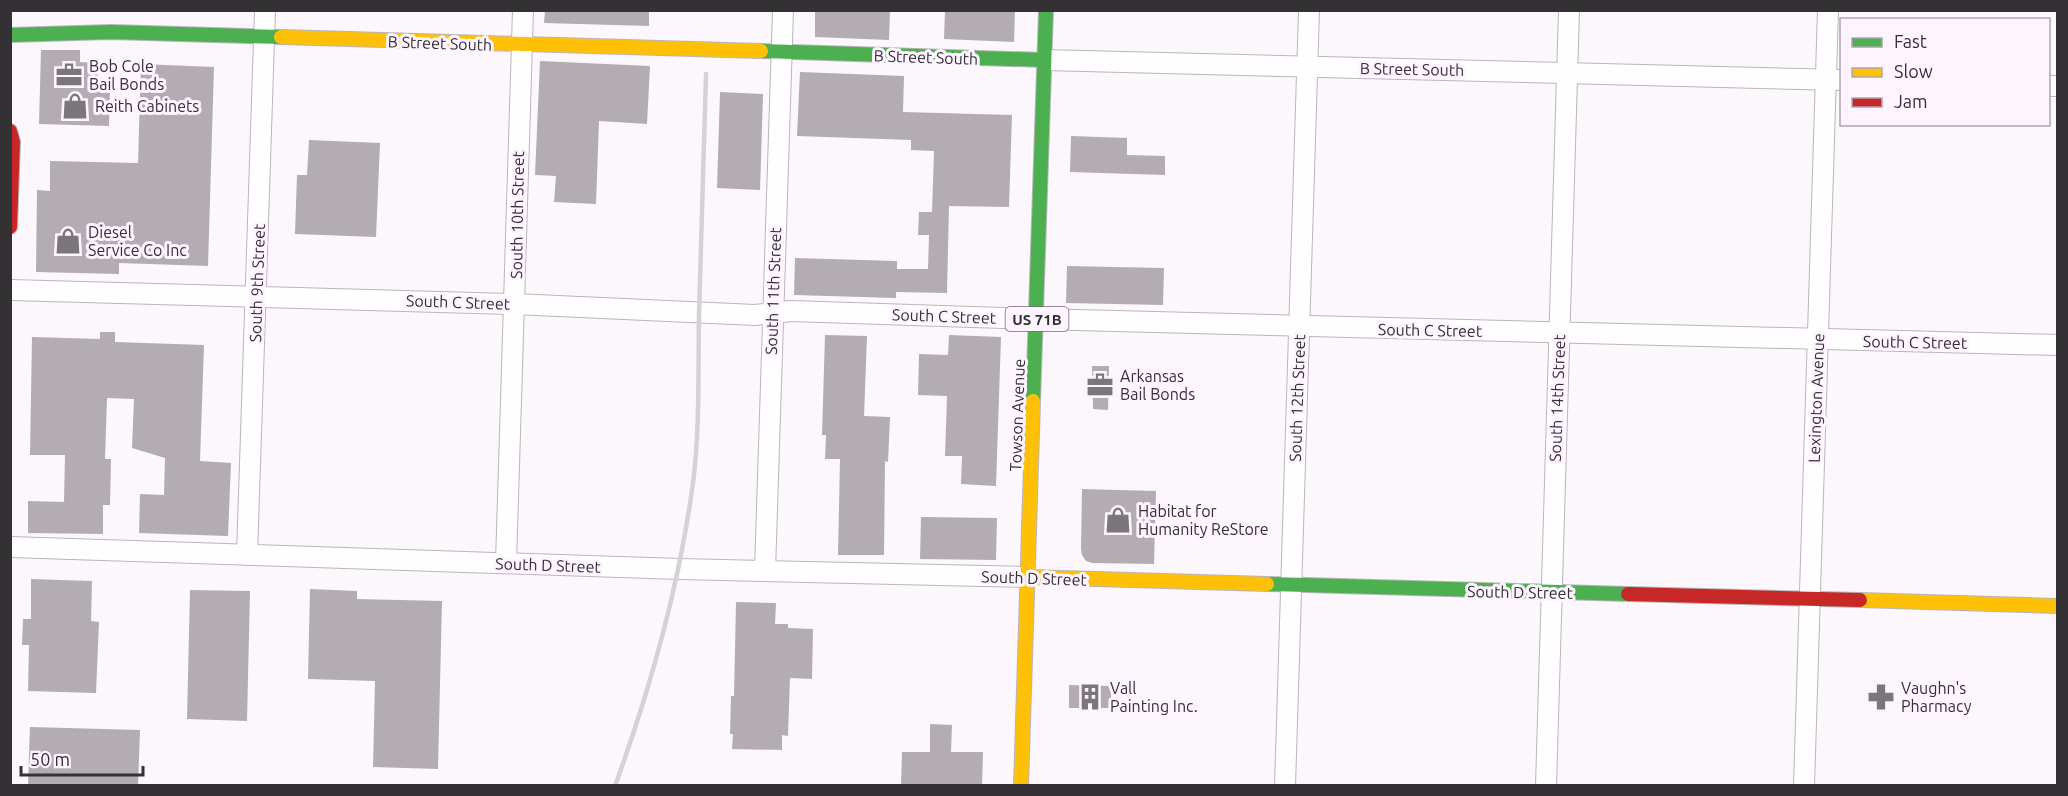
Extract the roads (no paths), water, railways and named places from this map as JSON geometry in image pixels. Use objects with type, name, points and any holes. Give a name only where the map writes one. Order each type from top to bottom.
[{"type":"street","name":"South 9th Street","points":[[247,555],[265,10]]},
{"type":"street","name":"South 10th Street","points":[[506,563],[523,10]]},
{"type":"street","name":"South 11th Street","points":[[765,571],[783,10]]},
{"type":"street","name":"Towson Avenue","points":[[1021,786],[1046,10]]},
{"type":"street","name":"South 12th Street","points":[[1285,786],[1309,10]]},
{"type":"street","name":"South 14th Street","points":[[1545,786],[1569,10]]},
{"type":"street","name":"Lexington Avenue","points":[[1804,786],[1818,340],[1834,80],[1828,10]]},
{"type":"street","name":"B Street South","points":[[10,35],[75,32],[1834,80]]},
{"type":"street","points":[[10,131],[13,142],[10,227]]},
{"type":"street","name":"South C Street","points":[[10,290],[514,303],[755,315],[791,311],[2058,345]]},
{"type":"street","name":"South D Street","points":[[10,547],[765,571],[2058,606]]},
{"type":"railway","points":[[615,786],[652,674],[672,598],[693,483],[698,420],[706,74]]},
{"type":"place","name":"Bob Cole Bail Bonds","points":[[69,75]]},
{"type":"place","name":"Reith Cabinets","points":[[75,106]]},
{"type":"place","name":"Diesel Service Co Inc","points":[[68,241]]},
{"type":"place","name":"Arkansas Bail Bonds","points":[[1100,385]]},
{"type":"place","name":"Habitat for Humanity ReStore","points":[[1118,520]]},
{"type":"place","name":"Vall Painting Inc.","points":[[1090,697]]},
{"type":"place","name":"Vaughn's Pharmacy","points":[[1881,697]]}]
